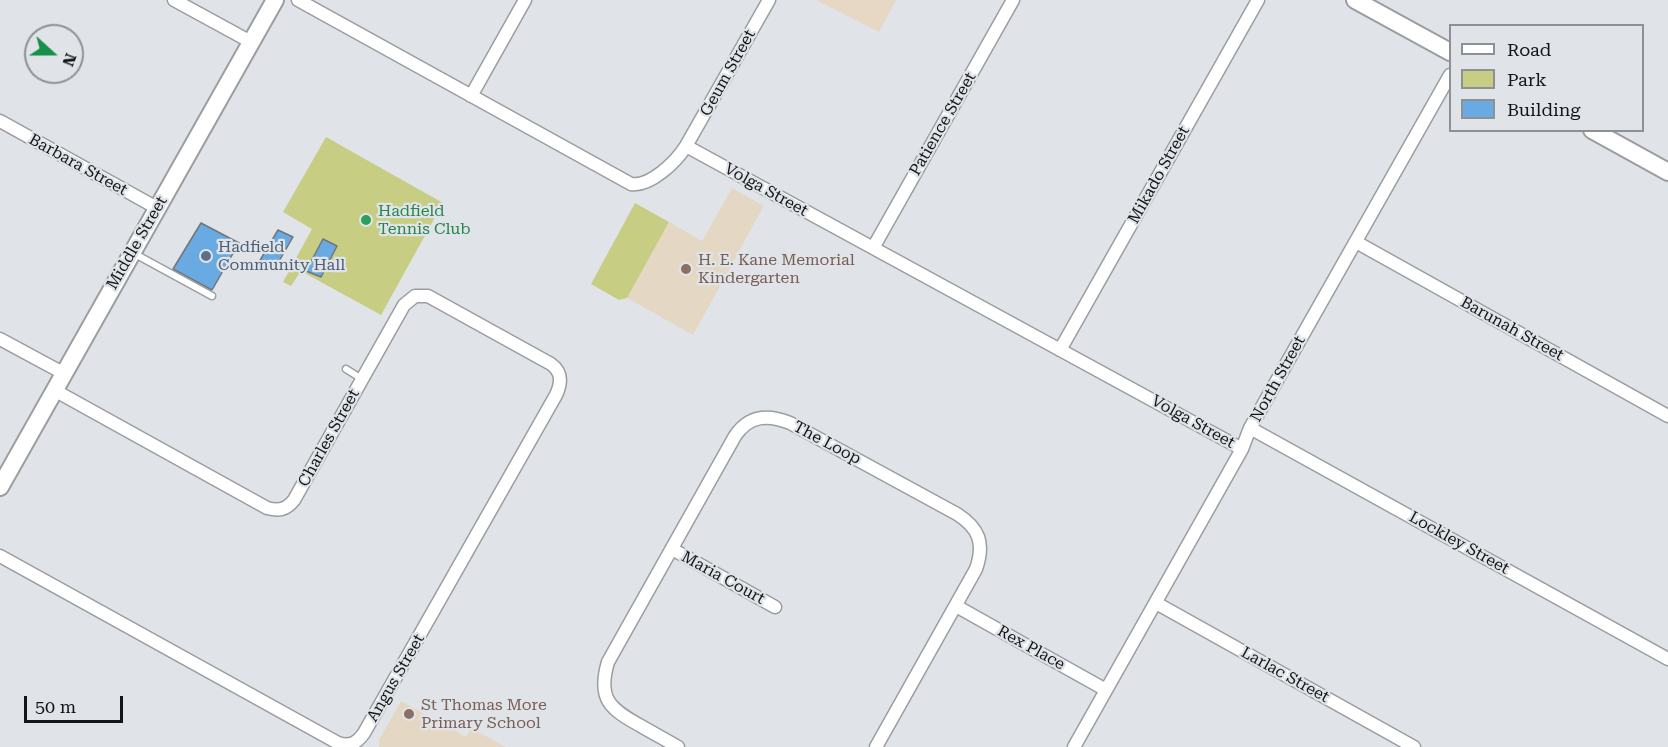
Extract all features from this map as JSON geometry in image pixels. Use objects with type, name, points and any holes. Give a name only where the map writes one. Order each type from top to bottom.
[{"type":"street","points":[[174,0],[251,42]]},
{"type":"street","name":"Middle Street","points":[[0,487],[275,0]]},
{"type":"street","points":[[298,0],[631,184],[636,185],[645,181],[673,165],[686,146]]},
{"type":"street","points":[[471,96],[525,0]]},
{"type":"street","name":"Geum Street","points":[[686,146],[769,0]]},
{"type":"street","name":"Patience Street","points":[[873,248],[1013,0]]},
{"type":"street","name":"Mikado Street","points":[[1060,350],[1258,0]]},
{"type":"street","points":[[1354,0],[1449,51]]},
{"type":"street","name":"North Street","points":[[1074,747],[1242,449],[1250,428],[1449,77]]},
{"type":"street","name":"Barbara Street","points":[[0,121],[157,208]]},
{"type":"street","points":[[1596,132],[1668,172]]},
{"type":"street","name":"Volga Street","points":[[686,146],[1242,449]]},
{"type":"street","name":"Barunah Street","points":[[1356,242],[1668,416]]},
{"type":"street","name":"Charles Street","points":[[54,390],[267,508],[281,510],[294,500],[408,300],[421,295],[437,301],[551,364],[559,373],[560,384]]},
{"type":"street","points":[[0,339],[63,374]]},
{"type":"street","name":"Angus Street","points":[[0,556],[338,743],[351,745],[356,743],[364,733],[560,384]]},
{"type":"street","name":"The Loop","points":[[678,747],[618,712],[604,690],[604,675],[608,662],[740,428],[752,419],[769,417],[779,418],[957,514],[975,529],[980,541],[981,556],[976,568],[876,747]]},
{"type":"street","name":"Lockley Street","points":[[1250,428],[1668,659]]},
{"type":"street","name":"Maria Court","points":[[672,549],[775,606]]},
{"type":"street","name":"Larlac Street","points":[[1156,603],[1414,747]]},
{"type":"street","name":"Rex Place","points":[[956,606],[1106,690]]},
{"type":"lane","points":[[132,252],[212,296]]},
{"type":"lane","points":[[346,369],[362,379]]},
{"type":"shaded area","points":[[816,0],[896,0],[879,32]]},
{"type":"shaded area","name":"H. E. Kane Memorial Kindergarten","points":[[732,188],[764,206],[693,335],[627,298],[669,222],[702,241]]},
{"type":"shaded area","name":"St Thomas More Primary School","points":[[401,701],[466,737],[471,728],[506,747],[379,747],[379,740]]},
{"type":"green space","name":"Hadfield Tennis Club","points":[[326,137],[443,203],[381,315],[301,271],[291,286],[283,282],[312,229],[283,212]]},
{"type":"green space","points":[[635,203],[669,222],[627,298],[619,300],[591,284]]},
{"type":"building","name":"Hadfield Community Hall","points":[[201,223],[239,243],[212,290],[173,269]]},
{"type":"building","points":[[278,230],[293,237],[274,270],[259,262]]},
{"type":"building","points":[[323,239],[337,246],[321,277],[306,271]]},
{"type":"place","name":"Hadfield Tennis Club","points":[[366,220]]},
{"type":"place","name":"Hadfield Community Hall","points":[[206,256]]},
{"type":"place","name":"H. E. Kane Memorial Kindergarten","points":[[686,269]]},
{"type":"place","name":"St Thomas More Primary School","points":[[409,714]]}]
